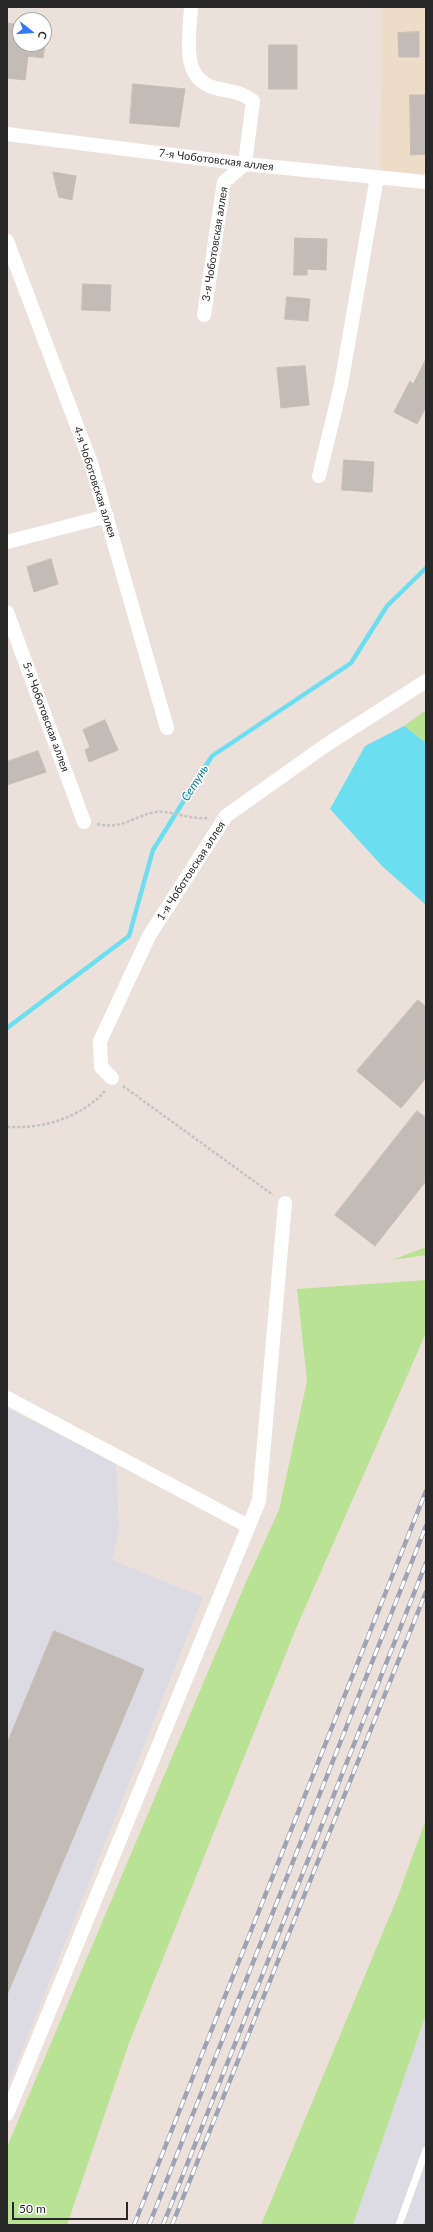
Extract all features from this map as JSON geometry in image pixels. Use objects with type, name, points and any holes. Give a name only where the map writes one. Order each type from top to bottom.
[{"type":"street","points":[[191,7],[189,62],[197,78],[212,86],[243,93],[253,101],[245,164]]},
{"type":"street","name":"7-я Чоботовская аллея","points":[[7,134],[245,164],[426,182]]},
{"type":"street","name":"3-я Чоботовская аллея","points":[[204,315],[224,182],[245,164]]},
{"type":"street","points":[[319,476],[341,385],[377,177]]},
{"type":"street","name":"4-я Чоботовская аллея","points":[[7,241],[91,463],[167,728]]},
{"type":"street","points":[[7,542],[107,516]]},
{"type":"street","name":"5-я Чоботовская аллея","points":[[7,612],[84,822]]},
{"type":"street","name":"1-я Чоботовская аллея","points":[[112,1078],[101,1067],[100,1041],[149,936],[226,816],[326,745],[426,681]]},
{"type":"street","points":[[7,2114],[259,1501],[285,1203]]},
{"type":"street","points":[[7,1398],[248,1526]]},
{"type":"lane","points":[[399,2225],[426,2150]]},
{"type":"path","points":[[84,822],[111,827],[157,812],[196,819]]},
{"type":"path","points":[[7,1127],[51,1124],[72,1117],[102,1097],[112,1078],[285,1203]]},
{"type":"shaded area","points":[[382,7],[426,7],[426,176],[380,171]]},
{"type":"shaded area","points":[[7,1408],[116,1463],[119,1531],[112,1560],[203,1597],[7,2088]]},
{"type":"shaded area","points":[[426,2010],[426,2225],[353,2225],[417,2034]]},
{"type":"green space","points":[[426,710],[426,743],[404,726]]},
{"type":"green space","points":[[426,1247],[426,1255],[392,1260]]},
{"type":"green space","points":[[426,1280],[426,1333],[297,1626],[129,2043],[67,2225],[7,2225],[7,2147],[246,1582],[279,1510],[307,1381],[297,1289]]},
{"type":"green space","points":[[426,1819],[426,2014],[353,2225],[261,2225],[398,1896]]},
{"type":"water","points":[[404,726],[426,743],[426,905],[382,866],[330,809],[365,746]]},
{"type":"building","points":[[7,23],[12,24],[12,52],[44,52],[43,58],[28,56],[25,80],[7,78]]},
{"type":"building","points":[[419,32],[419,57],[399,57],[398,33]]},
{"type":"building","points":[[269,45],[297,45],[297,89],[269,89]]},
{"type":"building","points":[[133,84],[185,89],[179,127],[130,123]]},
{"type":"building","points":[[410,95],[426,95],[426,154],[411,155]]},
{"type":"building","points":[[53,172],[76,176],[72,200],[59,197]]},
{"type":"building","points":[[295,238],[327,239],[326,270],[307,269],[307,275],[294,275]]},
{"type":"building","points":[[83,284],[111,285],[110,311],[82,310]]},
{"type":"building","points":[[287,297],[310,299],[308,321],[285,319]]},
{"type":"building","points":[[426,359],[426,407],[417,424],[394,412],[410,381],[413,384]]},
{"type":"building","points":[[305,366],[309,405],[281,408],[277,368]]},
{"type":"building","points":[[344,460],[374,462],[372,492],[342,490]]},
{"type":"building","points":[[51,559],[58,584],[34,592],[27,567]]},
{"type":"building","points":[[105,720],[118,750],[89,762],[85,750],[90,747],[83,730]]},
{"type":"building","points":[[38,751],[46,772],[7,785],[7,762]]},
{"type":"building","points":[[418,1000],[426,1007],[426,1078],[401,1108],[357,1071]]},
{"type":"building","points":[[417,1111],[426,1118],[426,1181],[375,1246],[335,1215]]},
{"type":"building","points":[[54,1631],[144,1669],[7,1995],[7,1744]]},
{"type":"waterway","name":"Сетунь","points":[[7,1028],[129,936],[153,850],[212,756],[351,663],[387,606],[426,568]]},
{"type":"railway","points":[[134,2225],[426,1491]]},
{"type":"railway","points":[[149,2225],[426,1526]]},
{"type":"railway","points":[[163,2225],[426,1563]]},
{"type":"railway","points":[[172,2225],[426,1592]]}]
